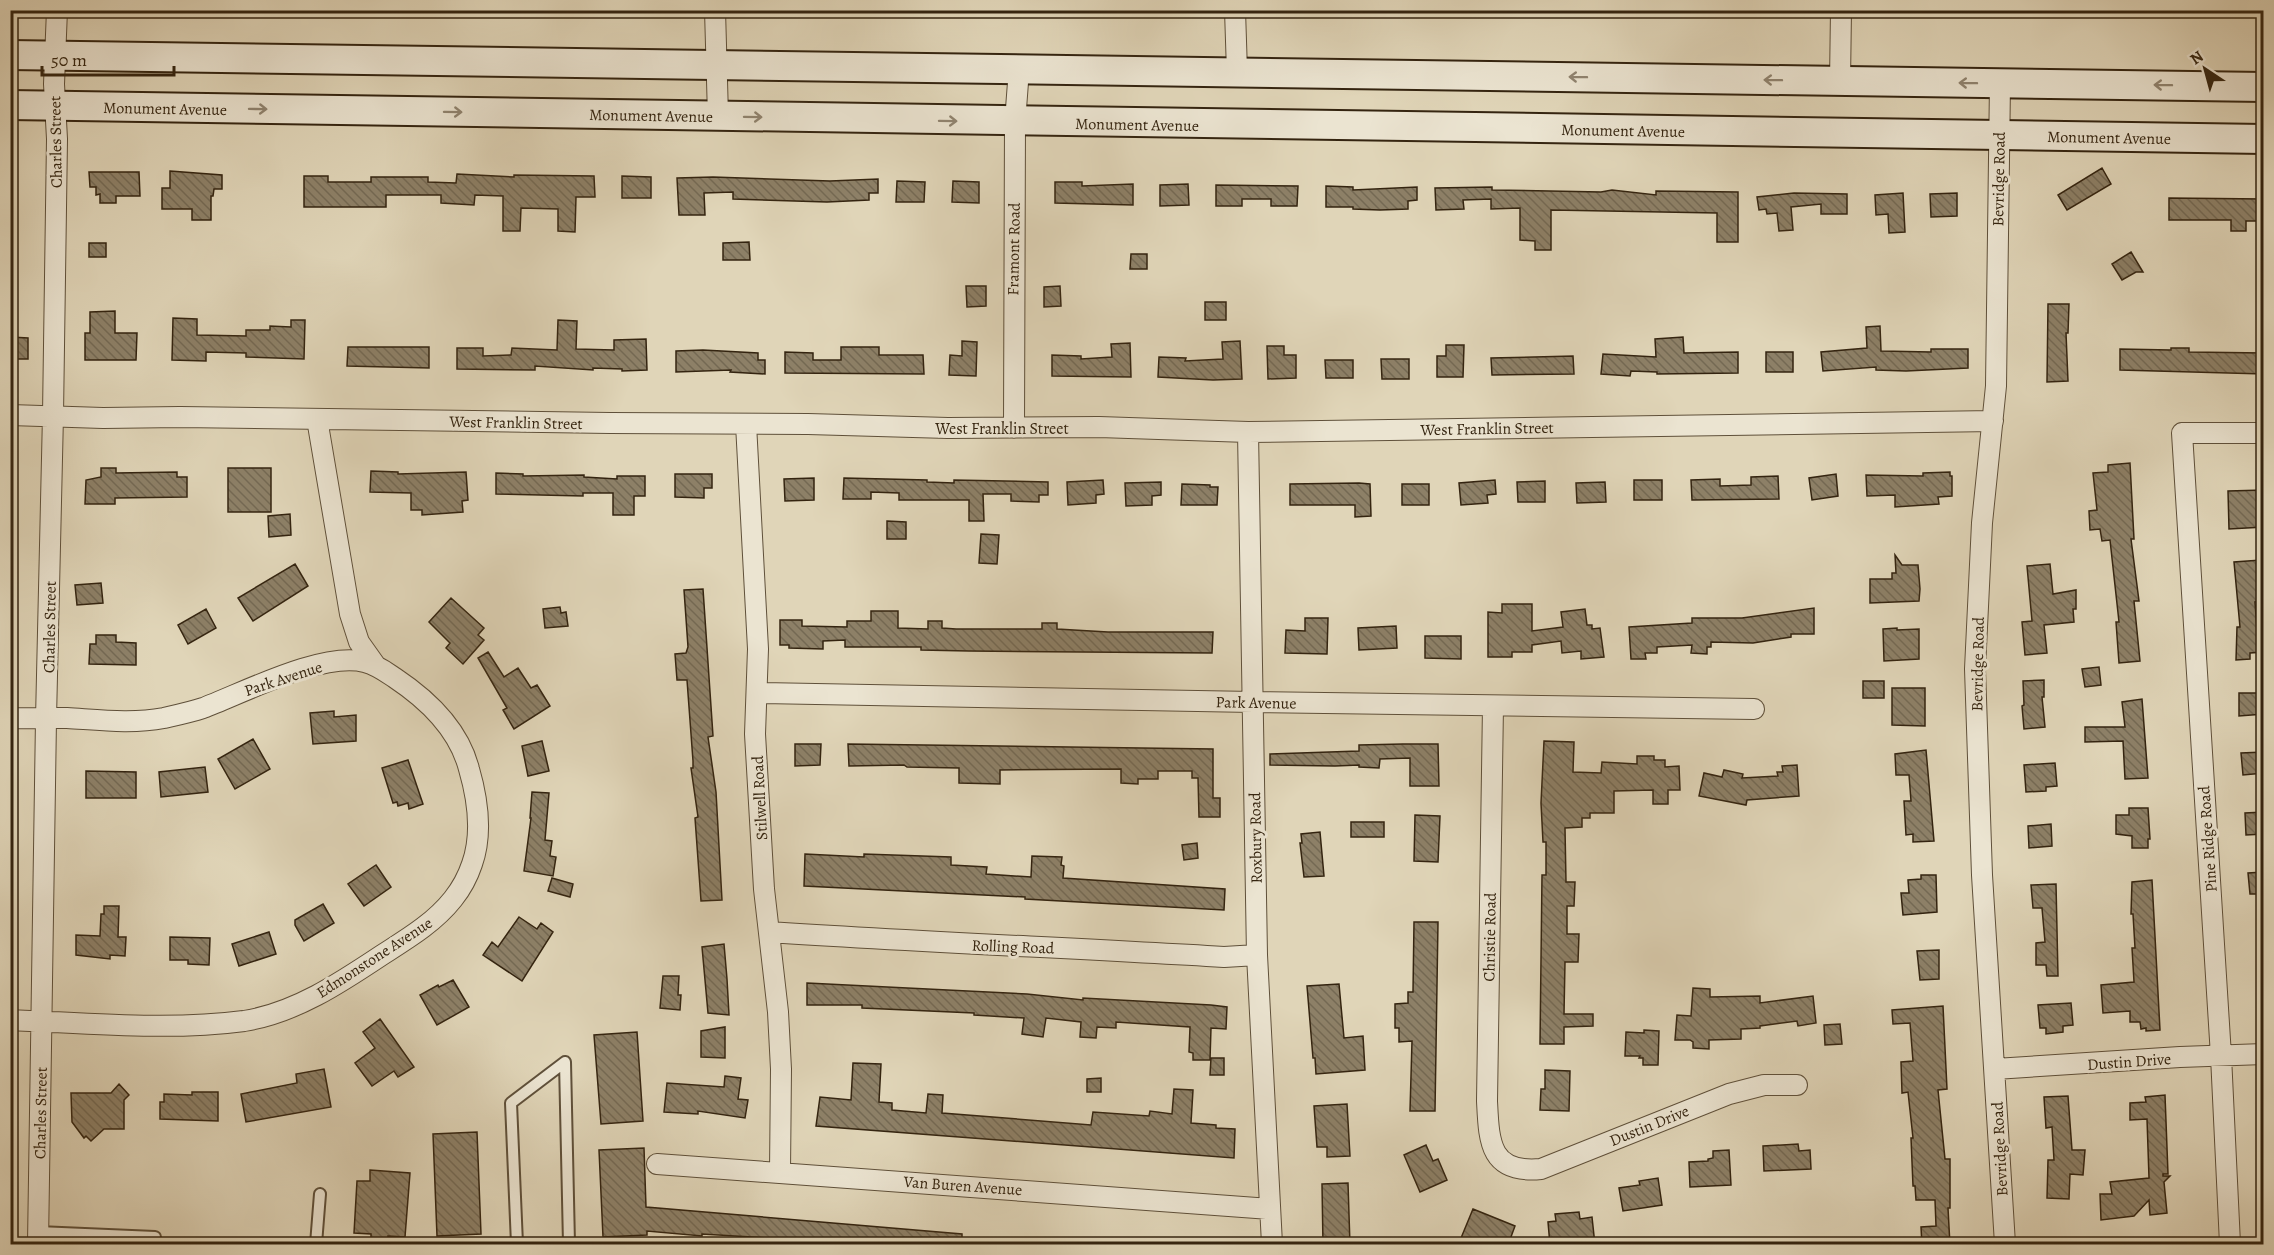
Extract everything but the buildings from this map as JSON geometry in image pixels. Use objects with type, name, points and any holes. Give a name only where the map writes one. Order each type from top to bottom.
[{"type":"street","name":"Charles Street","points":[[38,1238],[53,416],[57,139],[54,106],[57,10]]},
{"type":"street","points":[[715,10],[718,116]]},
{"type":"street","points":[[1235,10],[1237,72]]},
{"type":"street","points":[[1840,81],[1841,10]]},
{"type":"street","points":[[10,55],[2264,87]]},
{"type":"street","name":"Framont Road","points":[[1014,428],[1015,122],[1019,69]]},
{"type":"street","name":"Bevridge Road","points":[[2000,83],[1996,386],[1982,523],[1975,669],[1982,875],[2005,1245]]},
{"type":"street","name":"Monument Avenue","points":[[10,105],[1015,122],[2264,139]]},
{"type":"street","name":"West Franklin Street","points":[[10,415],[103,418],[1099,427],[1248,432],[1993,421]]},
{"type":"street","points":[[317,419],[350,614],[359,642],[375,666]]},
{"type":"street","name":"Stilwell Road","points":[[746,424],[758,650],[757,758],[764,889],[781,1069],[780,1172]]},
{"type":"street","name":"Roxbury Road","points":[[1248,432],[1257,955],[1272,1245]]},
{"type":"street","name":"Pine Ridge Road","points":[[2230,1245],[2221,1056],[2182,433],[2264,433]]},
{"type":"street","name":"Park Avenue","points":[[10,718],[65,718],[126,722],[162,718],[200,709],[320,664],[362,661],[375,666]]},
{"type":"street","name":"Edmonstone Avenue","points":[[10,1020],[213,1024],[247,1020],[281,1011],[317,995],[411,937],[436,917],[454,898],[472,864],[479,825],[475,788],[468,763],[455,736],[438,713],[414,691],[375,666]]},
{"type":"street","name":"Park Avenue","points":[[757,693],[1754,709]]},
{"type":"street","name":"Christie Road","points":[[1493,706],[1487,1101],[1490,1143],[1497,1155],[1505,1162]]},
{"type":"street","name":"Rolling Road","points":[[769,932],[928,943],[1000,944],[1224,957],[1257,955]]},
{"type":"street","name":"Dustin Drive","points":[[1995,1069],[2264,1054]]},
{"type":"street","name":"Dustin Drive","points":[[1505,1162],[1523,1170],[1541,1168],[1729,1094],[1764,1085],[1797,1085]]},
{"type":"street","name":"Van Buren Avenue","points":[[657,1164],[1270,1209]]},
{"type":"lane","points":[[517,1245],[511,1103],[566,1062],[569,1245]]},
{"type":"lane","points":[[316,1245],[320,1194]]},
{"type":"lane","points":[[38,1238],[155,1237]]}]
